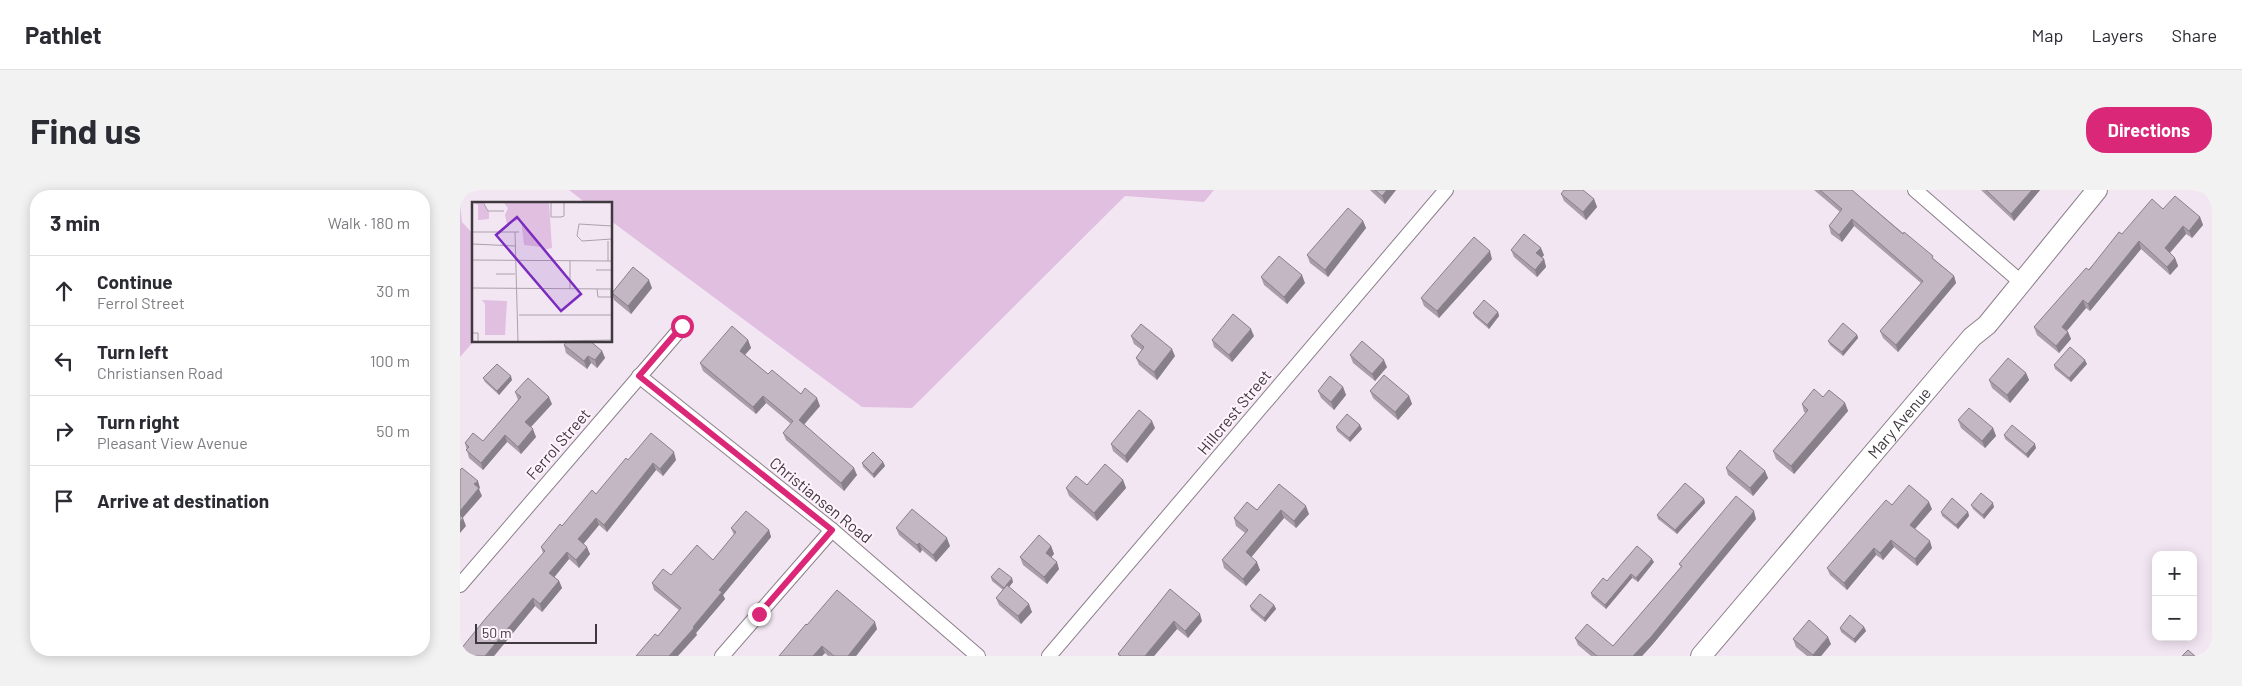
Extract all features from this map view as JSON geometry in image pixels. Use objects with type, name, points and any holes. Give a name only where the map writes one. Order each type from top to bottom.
[{"type":"street","name":"Hillcrest Street","points":[[1049,656],[1446,190]]},
{"type":"street","points":[[1915,190],[2022,283]]},
{"type":"street","name":"Mary Avenue","points":[[1701,656],[1972,337],[1987,325],[2097,190]]},
{"type":"street","name":"Ferrol Street","points":[[460,585],[682,326]]},
{"type":"street","name":"Christiansen Road","points":[[639,376],[832,530],[978,656]]},
{"type":"street","points":[[722,656],[832,530]]},
{"type":"shaded area","points":[[569,190],[1214,190],[1204,202],[1125,196],[912,408],[862,407],[612,222],[612,202],[584,202]]},
{"type":"shaded area","points":[[460,205],[462,222],[472,233],[473,342],[460,357]]},
{"type":"building","points":[[1375,190],[1387,190],[1382,196]]},
{"type":"building","points":[[1564,190],[1583,190],[1594,199],[1583,212],[1561,194]]},
{"type":"building","points":[[1820,190],[1852,190],[1903,234],[1904,232],[1933,256],[1932,258],[1954,276],[1896,345],[1880,331],[1923,281],[1852,219],[1839,235],[1829,226],[1842,209]]},
{"type":"building","points":[[1986,190],[2032,190],[2011,214]]},
{"type":"building","points":[[2175,196],[2200,217],[2189,231],[2183,226],[2165,248],[2175,258],[2167,267],[2139,241],[2088,304],[2083,300],[2062,327],[2068,332],[2056,346],[2034,327],[2086,268],[2089,270],[2119,232],[2122,234],[2152,199],[2163,209]]},
{"type":"building","points":[[1348,208],[1363,221],[1325,270],[1307,255]]},
{"type":"building","points":[[1524,234],[1541,248],[1536,253],[1544,259],[1535,270],[1511,250]]},
{"type":"building","points":[[1474,237],[1490,251],[1437,311],[1421,298]]},
{"type":"building","points":[[1279,256],[1302,275],[1284,297],[1261,277]]},
{"type":"building","points":[[633,267],[649,280],[628,306],[612,293]]},
{"type":"building","points":[[1484,300],[1498,312],[1487,325],[1473,313]]},
{"type":"building","points":[[1233,314],[1251,329],[1229,355],[1212,340]]},
{"type":"building","points":[[1843,323],[1857,335],[1842,352],[1828,341]]},
{"type":"building","points":[[1141,324],[1172,349],[1154,372],[1136,358],[1144,347],[1131,336]]},
{"type":"building","points":[[732,326],[748,340],[740,351],[768,374],[772,370],[801,394],[805,388],[817,398],[799,420],[854,468],[841,483],[783,433],[793,421],[763,396],[753,407],[700,363]]},
{"type":"building","points":[[1362,341],[1384,360],[1372,374],[1350,355]]},
{"type":"building","points":[[566,342],[591,342],[602,351],[595,360],[588,356],[584,361],[564,345]]},
{"type":"building","points":[[2070,347],[2085,360],[2069,378],[2054,365]]},
{"type":"building","points":[[2008,358],[2026,373],[2007,395],[1989,380]]},
{"type":"building","points":[[497,364],[511,376],[497,391],[483,378]]},
{"type":"building","points":[[1384,375],[1409,396],[1395,412],[1370,391]]},
{"type":"building","points":[[1330,376],[1343,387],[1331,402],[1318,391]]},
{"type":"building","points":[[528,378],[549,397],[525,422],[533,429],[518,447],[505,435],[481,463],[466,450],[469,447],[465,443],[473,433],[483,441],[521,397],[515,392]]},
{"type":"building","points":[[1814,389],[1823,397],[1829,390],[1845,403],[1791,466],[1773,451],[1808,410],[1802,404]]},
{"type":"building","points":[[1969,408],[1993,428],[1982,441],[1958,420]]},
{"type":"building","points":[[1139,410],[1152,421],[1125,456],[1111,444]]},
{"type":"building","points":[[1347,414],[1360,425],[1349,438],[1336,427]]},
{"type":"building","points":[[2012,425],[2035,444],[2026,454],[2004,435]]},
{"type":"building","points":[[651,433],[674,452],[660,469],[653,463],[604,525],[596,518],[578,539],[587,547],[576,560],[567,552],[549,573],[559,581],[540,604],[533,598],[485,656],[460,656],[460,650],[545,551],[541,547],[560,524],[562,526],[592,490],[596,494],[626,458],[628,460]]},
{"type":"building","points":[[1740,450],[1765,471],[1750,488],[1726,468]]},
{"type":"building","points":[[873,452],[883,462],[873,474],[862,463]]},
{"type":"building","points":[[1105,464],[1123,480],[1094,513],[1066,488],[1076,476],[1087,485]]},
{"type":"building","points":[[462,468],[478,481],[474,484],[479,488],[460,511],[460,470]]},
{"type":"building","points":[[1685,483],[1704,499],[1675,530],[1657,515]]},
{"type":"building","points":[[1279,484],[1306,506],[1294,521],[1281,510],[1246,552],[1257,562],[1243,579],[1222,560],[1248,530],[1234,518],[1247,502],[1257,510]]},
{"type":"building","points":[[1909,485],[1929,502],[1910,525],[1930,541],[1915,559],[1891,540],[1880,553],[1874,548],[1844,583],[1827,568],[1886,500],[1892,505]]},
{"type":"building","points":[[1981,493],[1993,503],[1983,515],[1971,505]]},
{"type":"building","points":[[1736,496],[1754,511],[1651,637],[1633,656],[1597,656],[1575,638],[1587,624],[1613,646],[1682,566],[1679,564]]},
{"type":"building","points":[[1952,498],[1968,512],[1956,525],[1941,512]]},
{"type":"building","points":[[912,509],[947,538],[933,555],[896,528]]},
{"type":"building","points":[[746,511],[769,530],[719,590],[722,592],[669,656],[636,656],[655,634],[658,636],[681,608],[652,583],[663,569],[671,575],[697,545],[713,560],[736,532],[731,528]]},
{"type":"building","points":[[1039,535],[1051,546],[1046,553],[1057,562],[1044,577],[1020,557]]},
{"type":"building","points":[[1637,546],[1652,559],[1636,578],[1631,574],[1605,605],[1591,593],[1603,578],[1607,581]]},
{"type":"building","points":[[999,568],[1012,578],[1004,588],[991,577]]},
{"type":"building","points":[[1007,585],[1029,604],[1018,616],[996,598]]},
{"type":"building","points":[[1170,589],[1200,614],[1185,631],[1174,621],[1145,656],[1121,656],[1118,654]]},
{"type":"building","points":[[837,590],[875,622],[848,656],[834,656],[822,646],[813,656],[779,656],[806,624]]},
{"type":"building","points":[[1260,594],[1274,605],[1264,618],[1250,606]]},
{"type":"building","points":[[1850,615],[1864,627],[1854,639],[1840,628]]},
{"type":"building","points":[[1809,620],[1828,637],[1813,655],[1793,639]]},
{"type":"building","points":[[2188,650],[2195,656],[2182,656]]},
{"type":"route","points":[[682,326],[639,376],[832,530],[759,614]]}]
